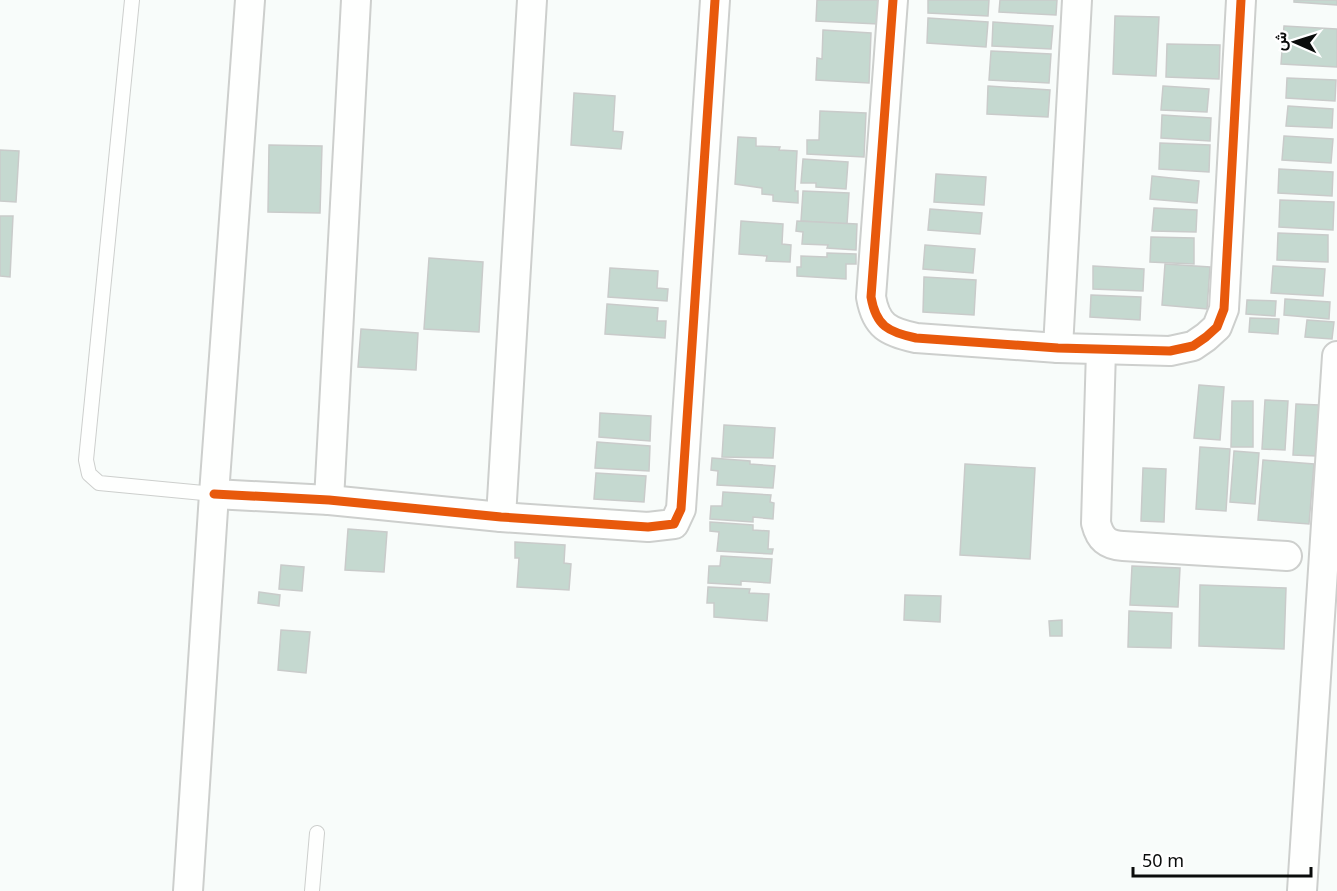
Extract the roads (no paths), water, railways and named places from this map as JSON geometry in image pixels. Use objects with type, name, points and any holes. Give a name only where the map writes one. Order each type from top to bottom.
[{"type":"street","points":[[188,891],[250,0]]},
{"type":"street","points":[[329,500],[356,0]]},
{"type":"street","points":[[501,517],[532,0]]},
{"type":"street","points":[[214,494],[329,500],[501,517],[648,527],[674,524],[681,509],[715,0]]},
{"type":"street","points":[[893,0],[870,297],[874,313],[883,326],[896,334],[906,336],[1058,348],[1170,351],[1193,346],[1217,327],[1224,309],[1241,0]]},
{"type":"street","points":[[1058,348],[1077,0]]},
{"type":"street","points":[[1101,350],[1096,523],[1104,540],[1110,545],[1287,556]]},
{"type":"street","points":[[1302,891],[1337,356]]},
{"type":"lane","points":[[132,0],[87,460],[89,474],[99,483],[214,494]]},
{"type":"lane","points":[[312,891],[317,833]]}]
